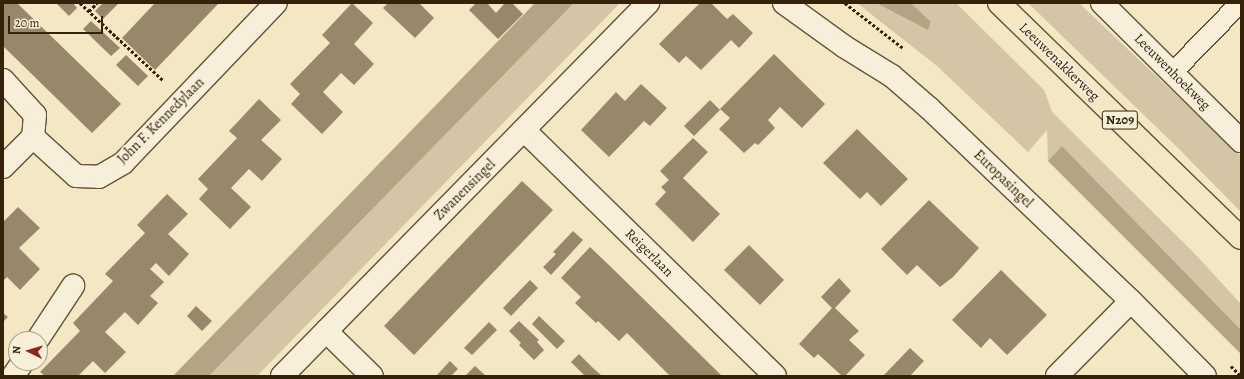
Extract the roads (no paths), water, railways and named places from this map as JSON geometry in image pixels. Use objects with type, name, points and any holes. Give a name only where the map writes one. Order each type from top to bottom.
[{"type":"main road","name":"Leeuwenakkerweg","points":[[998,3],[1241,238]]},
{"type":"street","name":"John F. Kennedylaan","points":[[33,137],[76,176],[99,177],[123,163],[276,3]]},
{"type":"street","name":"Zwanensingel","points":[[282,376],[648,3]]},
{"type":"street","name":"Europasingel","points":[[784,3],[845,47],[892,76],[930,109],[1131,301],[1205,376]]},
{"type":"street","name":"Leeuwenhoekweg","points":[[1109,5],[1172,72],[1241,141]]},
{"type":"street","points":[[3,80],[35,115],[33,137],[3,167]]},
{"type":"street","name":"Reigerlaan","points":[[524,130],[775,376]]},
{"type":"street","points":[[43,331],[73,286]]},
{"type":"street","points":[[1057,376],[1131,301]]},
{"type":"street","points":[[326,330],[372,376]]},
{"type":"lane","points":[[1172,72],[1239,3]]}]
